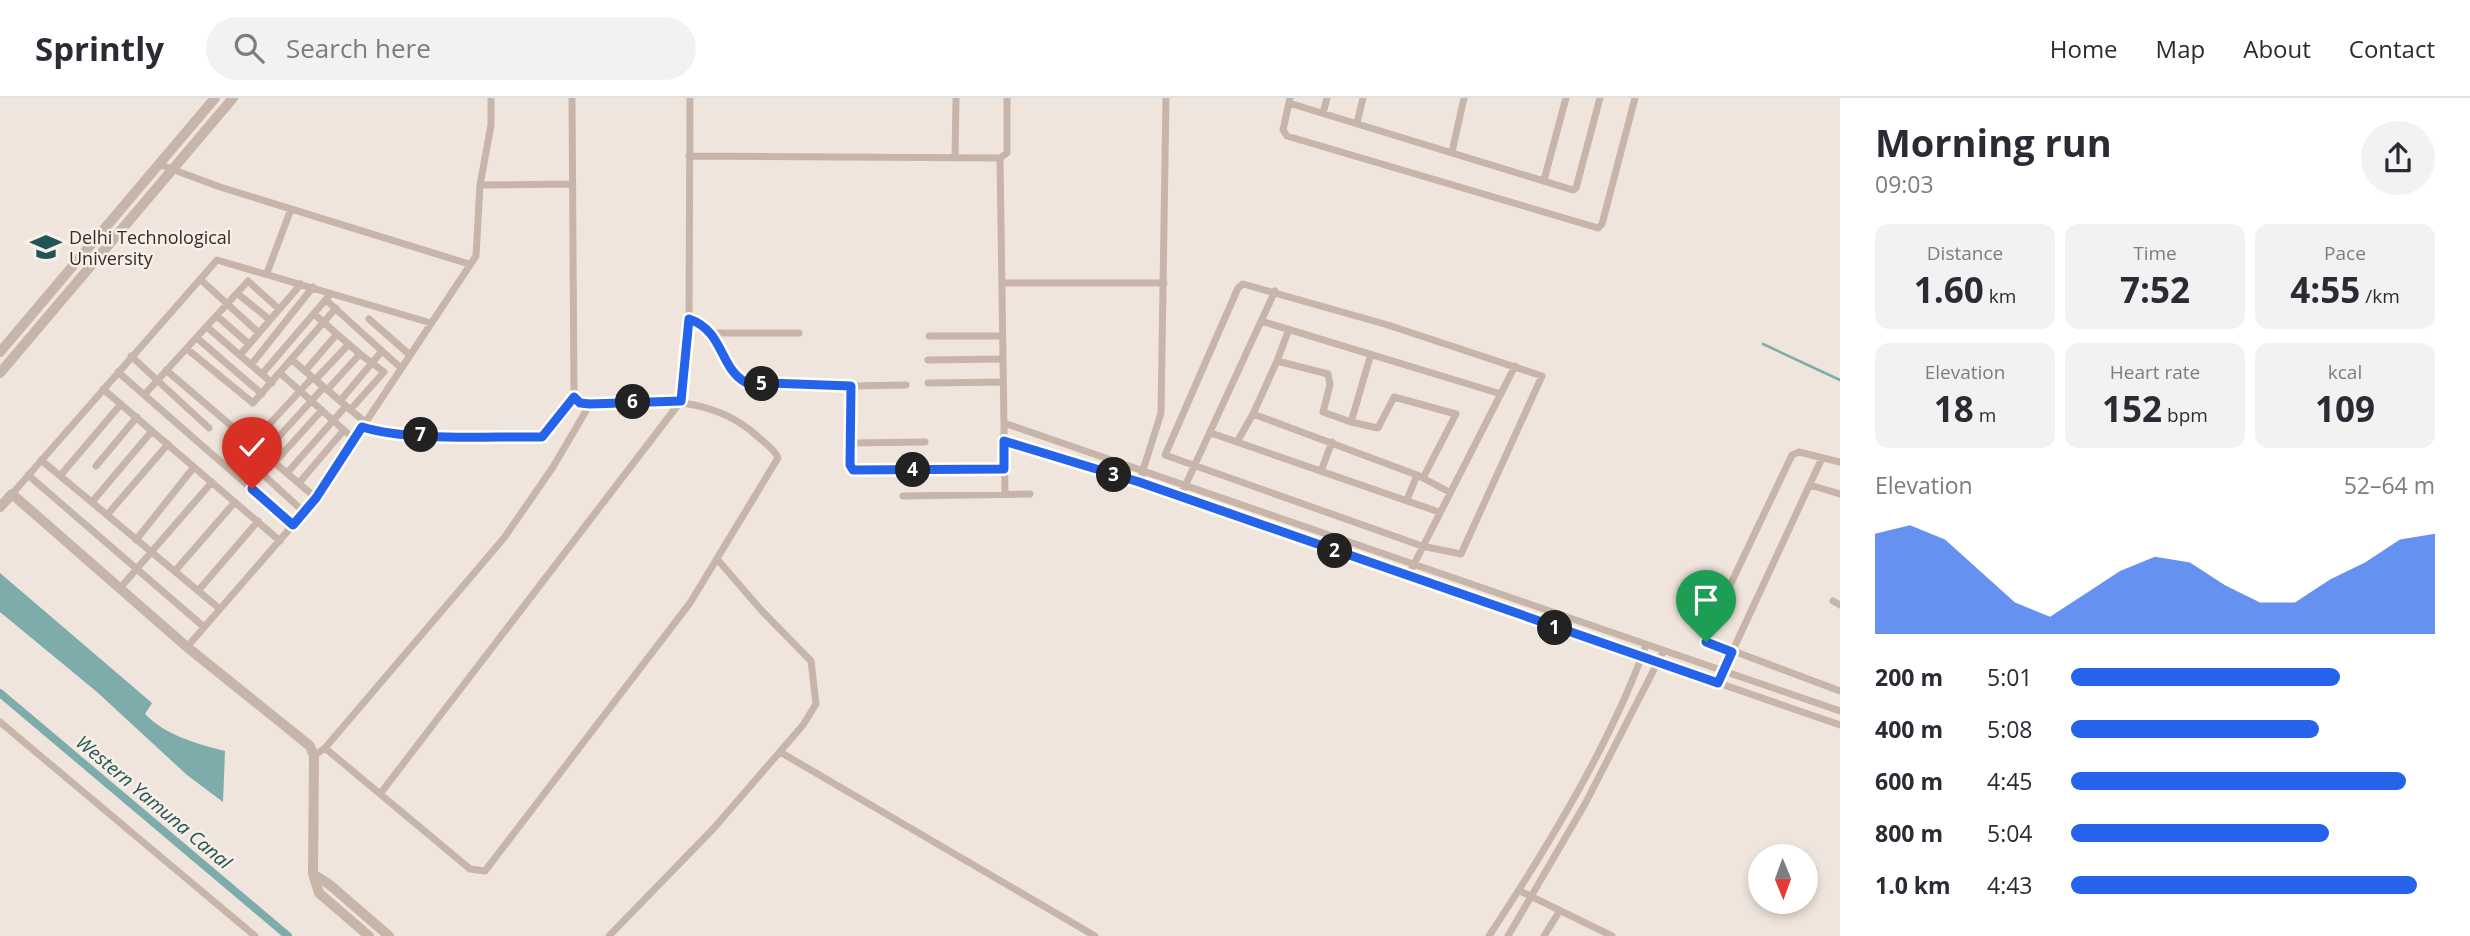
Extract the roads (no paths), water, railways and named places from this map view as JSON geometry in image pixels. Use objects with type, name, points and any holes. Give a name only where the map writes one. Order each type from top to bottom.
[{"type":"street","points":[[0,352],[215,98]]},
{"type":"street","points":[[0,373],[233,98]]},
{"type":"street","points":[[187,646],[316,498],[477,253],[480,185],[491,125],[491,98]]},
{"type":"street","points":[[292,360],[364,425],[378,432],[542,437],[574,397],[572,98]]},
{"type":"street","points":[[380,794],[681,401],[695,321],[689,156],[690,98]]},
{"type":"street","points":[[955,158],[956,98]]},
{"type":"street","points":[[689,156],[1000,158],[1007,153],[1007,98]]},
{"type":"street","points":[[1139,482],[1161,413],[1166,98]]},
{"type":"street","points":[[1323,113],[1327,98]]},
{"type":"street","points":[[1357,123],[1363,98]]},
{"type":"street","points":[[1452,152],[1464,98]]},
{"type":"street","points":[[1544,180],[1566,98]]},
{"type":"street","points":[[1600,98],[1576,188],[1573,190],[1323,113],[1290,100],[1283,130],[1287,136],[1600,228],[1635,98]]},
{"type":"street","points":[[1000,158],[1004,494]]},
{"type":"street","points":[[158,164],[170,171],[469,264]]},
{"type":"street","points":[[480,185],[572,184]]},
{"type":"street","points":[[267,273],[291,209]]},
{"type":"street","points":[[0,507],[217,260],[313,287],[329,296],[431,323]]},
{"type":"street","points":[[144,395],[238,294],[248,281],[249,267]]},
{"type":"street","points":[[200,279],[259,332]]},
{"type":"street","points":[[248,281],[279,309]]},
{"type":"street","points":[[1002,283],[1164,283]]},
{"type":"street","points":[[240,355],[300,284]]},
{"type":"street","points":[[1243,284],[1275,291],[1515,366],[1540,375],[1543,379],[1461,554],[1422,546],[1167,457],[1166,453],[1238,288],[1243,284]]},
{"type":"street","points":[[251,365],[313,287]]},
{"type":"street","points":[[1180,498],[1275,291]]},
{"type":"street","points":[[238,294],[270,320]]},
{"type":"street","points":[[329,296],[336,308],[401,368]]},
{"type":"street","points":[[262,374],[329,296]]},
{"type":"street","points":[[187,349],[250,402],[254,402],[336,308]]},
{"type":"street","points":[[314,314],[392,381]]},
{"type":"street","points":[[217,316],[249,344]]},
{"type":"street","points":[[369,319],[410,355]]},
{"type":"street","points":[[695,321],[711,333],[736,375],[745,382],[906,385]]},
{"type":"street","points":[[1261,321],[1500,394]]},
{"type":"street","points":[[207,327],[272,383]]},
{"type":"street","points":[[1237,442],[1253,414],[1289,329]]},
{"type":"street","points":[[711,333],[799,333]]},
{"type":"street","points":[[305,371],[337,334]]},
{"type":"street","points":[[929,337],[1002,336]]},
{"type":"street","points":[[197,338],[262,394]]},
{"type":"street","points":[[252,443],[299,390],[349,344]]},
{"type":"street","points":[[287,473],[334,421],[382,351]]},
{"type":"street","points":[[264,453],[360,354]]},
{"type":"street","points":[[1350,422],[1371,354]]},
{"type":"street","points":[[131,356],[156,382],[209,428]]},
{"type":"street","points":[[928,360],[1002,359]]},
{"type":"street","points":[[1277,361],[1328,374],[1330,385],[1323,412],[1350,422],[1378,428],[1394,397],[1456,414],[1407,500]]},
{"type":"street","points":[[1408,576],[1515,366]]},
{"type":"street","points":[[166,370],[316,498]]},
{"type":"street","points":[[118,372],[293,525]]},
{"type":"street","points":[[345,406],[384,372]]},
{"type":"street","points":[[280,373],[354,439]]},
{"type":"street","points":[[928,383],[1003,382]]},
{"type":"street","points":[[851,386],[850,465],[853,470],[1004,469]]},
{"type":"street","points":[[103,389],[280,541]]},
{"type":"street","points":[[325,748],[470,869],[485,871],[670,630],[717,559],[778,456],[741,423],[700,405],[681,401],[590,404],[580,403],[574,397]]},
{"type":"street","points":[[60,476],[121,404]]},
{"type":"street","points":[[314,756],[325,748],[504,538],[553,467],[590,404]]},
{"type":"street","points":[[275,462],[322,410]]},
{"type":"street","points":[[1253,414],[1420,476],[1449,492]]},
{"type":"street","points":[[96,466],[137,417]]},
{"type":"street","points":[[1003,424],[1144,470],[1186,487],[1723,673],[1840,711]]},
{"type":"street","points":[[299,483],[344,430]]},
{"type":"street","points":[[92,502],[152,431]]},
{"type":"street","points":[[1211,433],[1439,512]]},
{"type":"street","points":[[1004,441],[1139,482],[1840,724]]},
{"type":"street","points":[[851,443],[925,442]]},
{"type":"street","points":[[1321,471],[1332,442]]},
{"type":"street","points":[[107,515],[167,444]]},
{"type":"street","points":[[1840,462],[1799,452],[1792,455],[1704,639],[1732,652],[1840,691]]},
{"type":"street","points":[[244,457],[304,512]]},
{"type":"street","points":[[1718,683],[1822,458]]},
{"type":"street","points":[[41,460],[220,609]]},
{"type":"street","points":[[136,540],[194,467]]},
{"type":"street","points":[[28,475],[204,627]]},
{"type":"street","points":[[121,587],[212,482]]},
{"type":"street","points":[[1810,485],[1840,494]]},
{"type":"street","points":[[12,494],[187,646],[310,746],[314,756],[313,874],[319,893],[369,936]]},
{"type":"street","points":[[903,496],[1030,494]]},
{"type":"street","points":[[174,571],[235,502]]},
{"type":"street","points":[[198,591],[257,522]]},
{"type":"street","points":[[609,936],[688,856],[780,752],[813,710],[817,695],[813,665],[717,559]]},
{"type":"street","points":[[1489,936],[1520,891],[1597,750],[1646,645]]},
{"type":"street","points":[[1508,936],[1586,804],[1663,652]]},
{"type":"street","points":[[0,722],[255,936]]},
{"type":"street","points":[[780,752],[1095,936]]},
{"type":"street","points":[[313,874],[330,885],[389,936]]},
{"type":"street","points":[[1520,891],[1612,936]]},
{"type":"street","points":[[1544,936],[1559,912]]},
{"type":"water","points":[[0,573],[152,703],[145,714],[153,721],[182,738],[225,751],[223,802],[187,775],[97,692],[0,612]]},
{"type":"waterway","points":[[1763,344],[1840,380]]},
{"type":"waterway","name":"Western Yamuna Canal","points":[[0,693],[288,936]]},
{"type":"place","name":"Delhi Technological University","points":[[46,247]]}]
